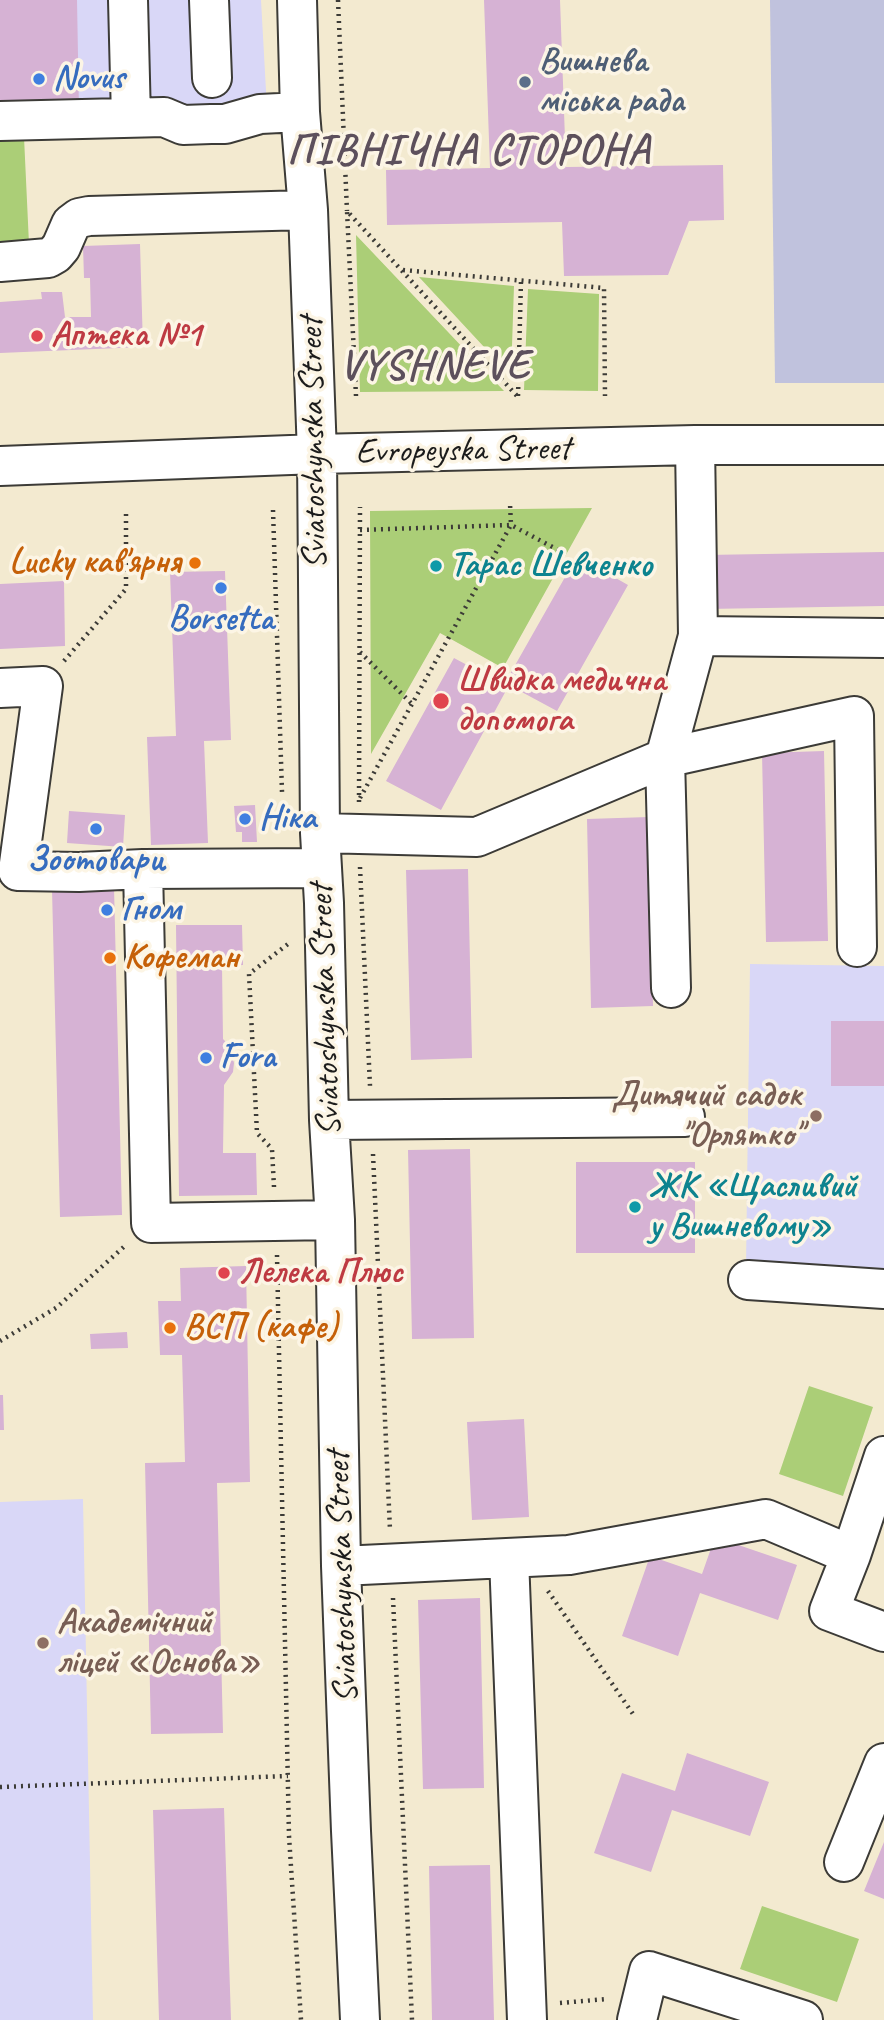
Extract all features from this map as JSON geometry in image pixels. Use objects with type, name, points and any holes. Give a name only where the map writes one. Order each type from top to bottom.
[{"type":"street","points":[[128,0],[148,118]]},
{"type":"street","points":[[209,0],[212,78]]},
{"type":"street","name":"Sviatoshynska Street","points":[[297,0],[317,454],[321,850],[329,1121],[335,1220],[341,1566],[360,2020]]},
{"type":"street","points":[[0,121],[148,118],[183,125],[218,124],[260,114],[300,112]]},
{"type":"street","points":[[0,262],[48,258],[61,247],[71,224],[79,218],[89,216],[308,209]]},
{"type":"street","points":[[671,988],[666,758],[698,636],[695,445]]},
{"type":"street","name":"Evropeyska Street","points":[[0,466],[317,454],[695,445],[884,445]]},
{"type":"street","points":[[698,636],[884,638]]},
{"type":"street","points":[[0,688],[43,686],[9,876],[143,869],[321,850],[359,816],[477,837],[666,758],[854,716],[857,947]]},
{"type":"street","points":[[143,869],[151,1223],[335,1220]]},
{"type":"street","points":[[329,1121],[685,1117]]},
{"type":"street","points":[[748,1280],[884,1289]]},
{"type":"street","points":[[884,1456],[829,1611],[884,1632]]},
{"type":"street","points":[[341,1566],[569,1555],[766,1519],[851,1555]]},
{"type":"street","points":[[517,1557],[543,2012]]},
{"type":"street","points":[[844,1862],[884,1763]]},
{"type":"street","points":[[640,2008],[649,1971],[803,2020]]},
{"type":"path","points":[[338,0],[356,396]]},
{"type":"path","points":[[347,211],[519,397],[521,281]]},
{"type":"path","points":[[402,270],[604,288],[605,396]]},
{"type":"path","points":[[359,816],[411,703],[511,525],[510,504]]},
{"type":"path","points":[[360,507],[359,816],[412,2020]]},
{"type":"path","points":[[273,510],[282,799]]},
{"type":"path","points":[[43,686],[127,589],[127,514]]},
{"type":"path","points":[[360,530],[511,525],[564,553]]},
{"type":"path","points":[[360,652],[411,703]]},
{"type":"path","points":[[288,931],[288,944],[249,974],[257,1133],[272,1149],[276,1220],[289,1836],[301,2020]]},
{"type":"path","points":[[0,1341],[56,1308],[151,1223]]},
{"type":"path","points":[[517,1557],[633,1714]]},
{"type":"path","points":[[0,1787],[288,1776]]},
{"type":"path","points":[[543,2012],[640,2008]]},
{"type":"shaded area","points":[[0,0],[261,0],[268,127],[0,134]]},
{"type":"shaded area","points":[[770,0],[884,0],[884,383],[775,383]]},
{"type":"shaded area","name":"Дитячий садок \"Орлятко\"","points":[[750,964],[884,966],[884,1268],[746,1266]]},
{"type":"shaded area","name":"Академічний ліцей «Основа»","points":[[83,1499],[93,2020],[0,2020],[0,1502]]},
{"type":"green space","points":[[24,137],[29,244],[0,245],[0,139]]},
{"type":"green space","points":[[356,235],[504,391],[360,392]]},
{"type":"green space","points":[[419,277],[514,286],[511,376]]},
{"type":"green space","points":[[528,289],[599,294],[598,391],[524,390]]},
{"type":"green space","points":[[592,508],[503,668],[440,633],[371,754],[370,511]]},
{"type":"green space","points":[[809,1386],[873,1407],[843,1496],[779,1474]]},
{"type":"green space","points":[[762,1906],[859,1939],[837,2002],[740,1969]]},
{"type":"building","name":"Novus","points":[[0,0],[77,0],[79,111],[0,112]]},
{"type":"building","name":"Вишнева міська рада","points":[[484,0],[560,0],[566,167],[723,165],[724,220],[689,221],[668,275],[564,276],[562,222],[387,225],[386,170],[490,168]]},
{"type":"building","points":[[140,244],[143,347],[0,353],[0,302],[42,299],[41,292],[62,292],[65,317],[91,317],[90,278],[84,278],[83,246]]},
{"type":"building","points":[[884,552],[884,606],[706,609],[705,555]]},
{"type":"building","points":[[577,556],[628,585],[557,711],[505,683]]},
{"type":"building","points":[[225,571],[231,740],[204,741],[208,843],[151,845],[147,737],[176,736],[170,572]]},
{"type":"building","points":[[64,581],[65,646],[0,649],[0,584]]},
{"type":"building","points":[[454,658],[508,687],[441,810],[386,781]]},
{"type":"building","points":[[824,751],[828,941],[766,942],[762,753]]},
{"type":"building","name":"Ніка","points":[[255,805],[257,842],[242,842],[242,832],[236,832],[234,806]]},
{"type":"building","name":"Зоотовари","points":[[69,811],[125,815],[123,847],[67,843]]},
{"type":"building","points":[[649,817],[653,1006],[591,1008],[587,819]]},
{"type":"building","points":[[468,869],[472,1058],[411,1060],[406,870]]},
{"type":"building","points":[[114,887],[122,1215],[60,1217],[52,889]]},
{"type":"building","name":"Fora","points":[[176,925],[242,925],[243,965],[222,966],[223,1039],[229,1045],[234,1063],[233,1072],[224,1085],[223,1153],[256,1153],[257,1195],[179,1196]]},
{"type":"building","points":[[831,1021],[884,1021],[884,1086],[831,1086]]},
{"type":"building","points":[[470,1149],[474,1338],[412,1339],[408,1150]]},
{"type":"building","name":"ЖК «Щасливий у Вишневому»","points":[[576,1162],[695,1162],[695,1253],[576,1253]]},
{"type":"building","points":[[246,1266],[250,1482],[217,1483],[223,1733],[151,1734],[145,1463],[185,1462],[182,1355],[160,1355],[158,1301],[181,1301],[180,1268]]},
{"type":"building","points":[[127,1332],[128,1348],[91,1349],[90,1334]]},
{"type":"building","points":[[0,1395],[3,1395],[4,1430],[0,1430]]},
{"type":"building","points":[[524,1419],[529,1517],[472,1520],[467,1422]]},
{"type":"building","points":[[715,1537],[797,1565],[778,1620],[700,1593],[678,1656],[622,1636],[650,1556],[702,1574]]},
{"type":"building","points":[[480,1598],[484,1788],[423,1789],[418,1600]]},
{"type":"building","points":[[687,1753],[769,1782],[750,1836],[672,1810],[651,1872],[594,1853],[622,1773],[675,1791]]},
{"type":"building","points":[[224,1808],[231,2020],[159,2020],[153,1810]]},
{"type":"building","points":[[884,1842],[884,1899],[864,1891]]},
{"type":"building","points":[[490,1865],[494,2020],[432,2020],[429,1866]]},
{"type":"place","name":"Novus","points":[[39,79]]},
{"type":"place","name":"Вишнева міська рада","points":[[525,82]]},
{"type":"place","name":"Аптека №1","points":[[37,336]]},
{"type":"place","name":"Lucky кав'ярня","points":[[195,563]]},
{"type":"place","name":"Тарас Шевченко","points":[[436,566]]},
{"type":"place","name":"Borsetta","points":[[221,588]]},
{"type":"place","name":"Швидка медична допомога","points":[[441,701]]},
{"type":"place","name":"Ніка","points":[[245,819]]},
{"type":"place","name":"Зоотовари","points":[[96,829]]},
{"type":"place","name":"Гном","points":[[107,910]]},
{"type":"place","name":"Кофеман","points":[[110,958]]},
{"type":"place","name":"Fora","points":[[206,1058]]},
{"type":"place","name":"Дитячий садок \"Орлятко\"","points":[[816,1116]]},
{"type":"place","name":"ЖК «Щасливий у Вишневому»","points":[[635,1207]]},
{"type":"place","name":"Лелека Плюс","points":[[224,1273]]},
{"type":"place","name":"ВСП (кафе)","points":[[170,1328]]},
{"type":"place","name":"Академічний ліцей «Основа»","points":[[43,1643]]},
{"type":"district","name":"ПІВНІЧНА СТОРОНА","points":[[469,152]]},
{"type":"district","name":"VYSHNEVE","points":[[435,367]]}]
